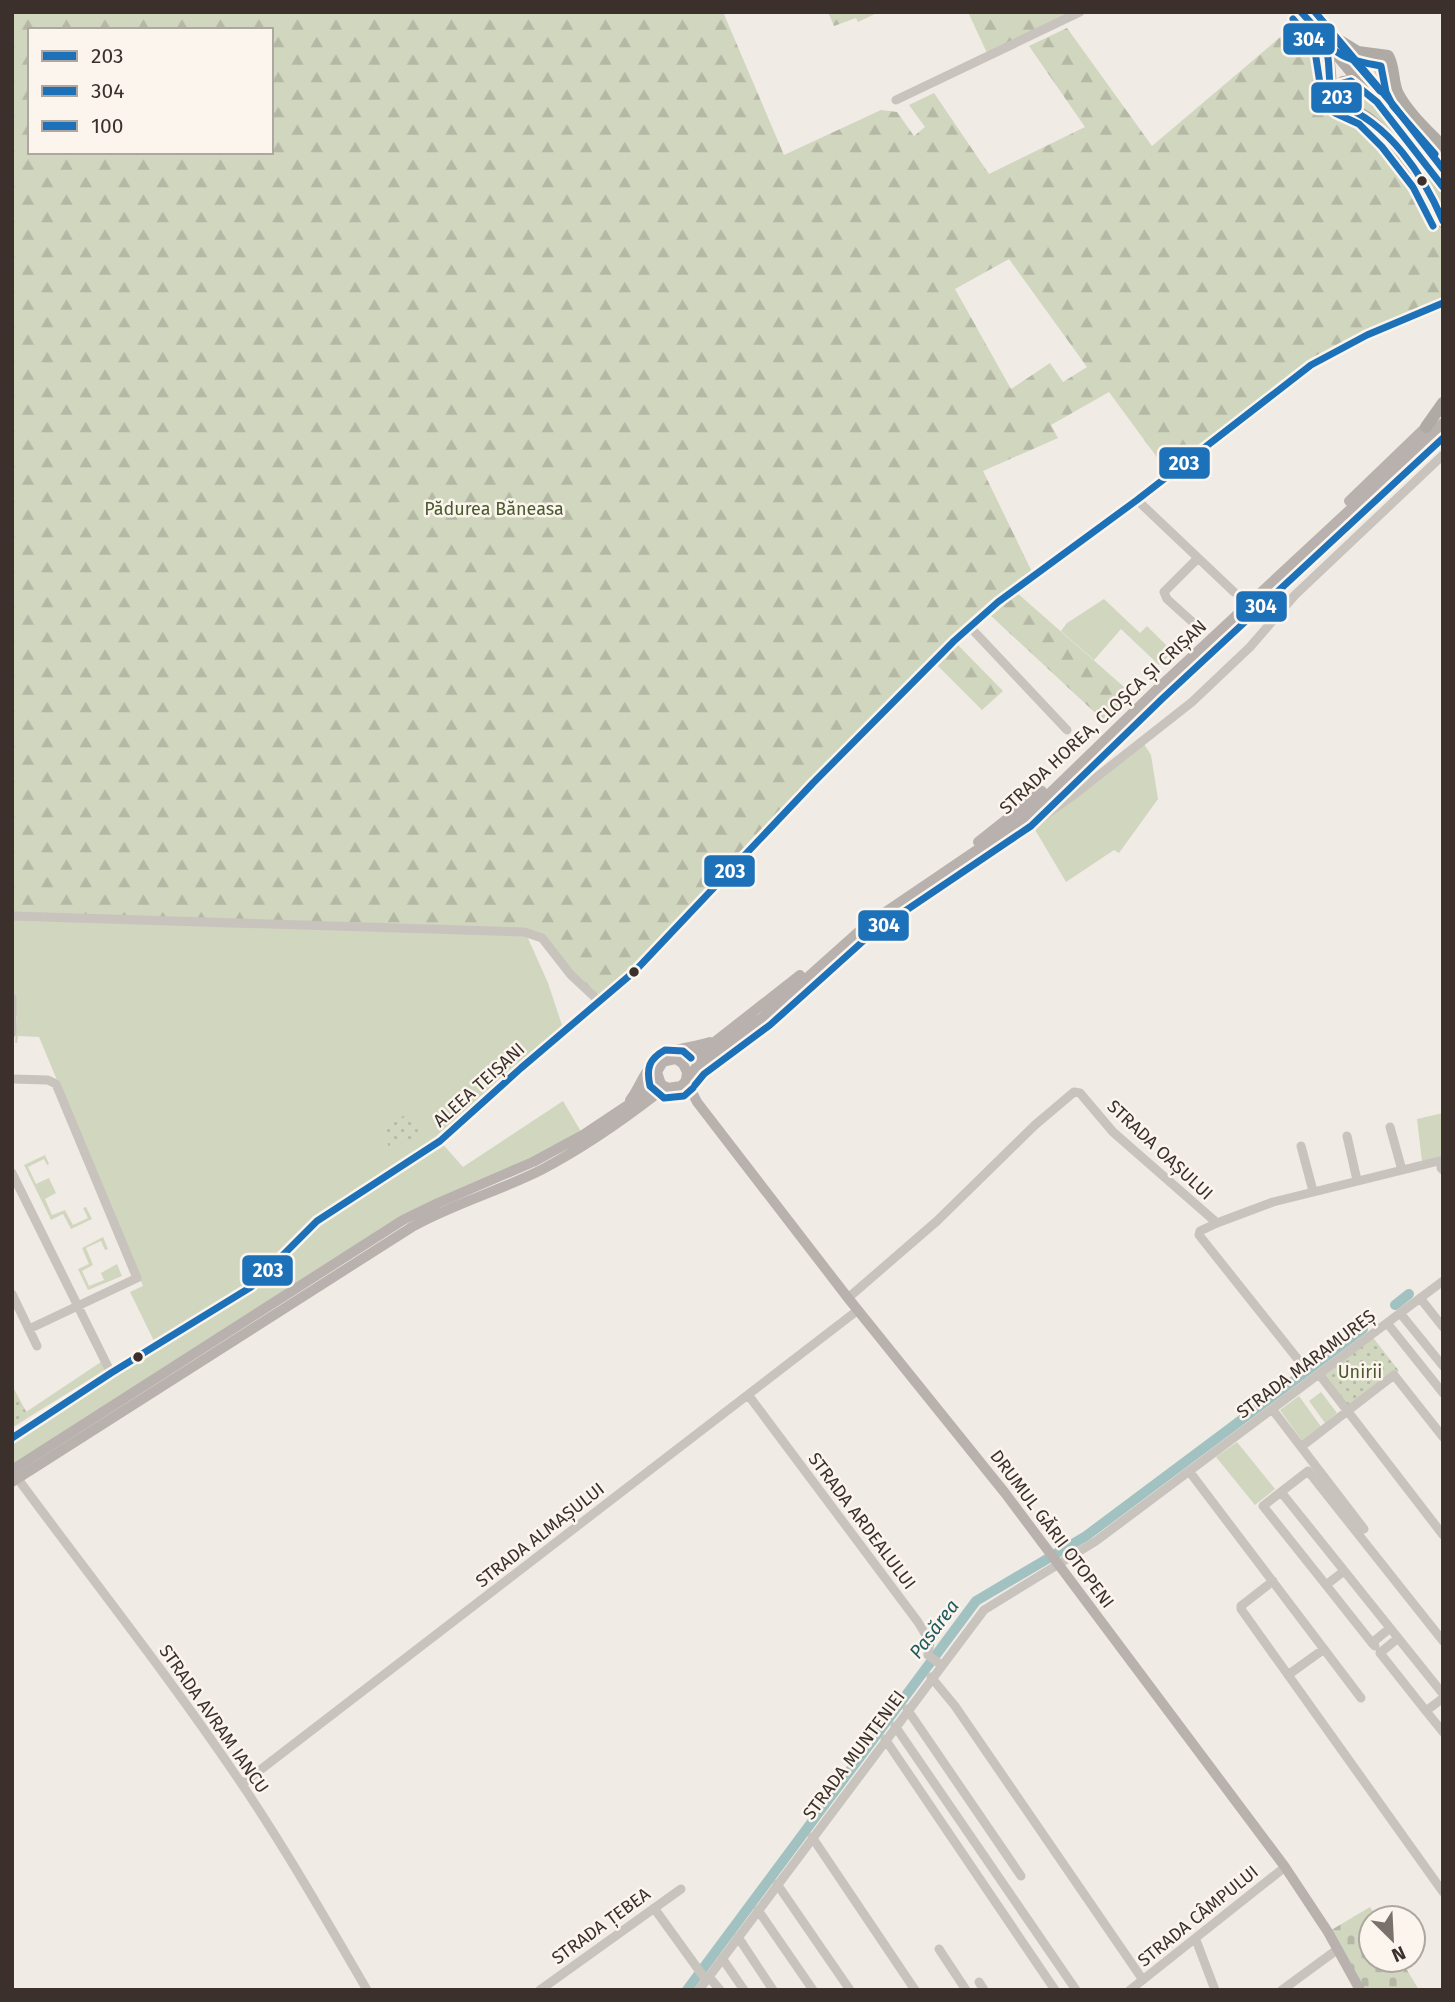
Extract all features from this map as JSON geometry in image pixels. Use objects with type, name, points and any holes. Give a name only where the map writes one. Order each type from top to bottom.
[{"type":"highway","points":[[1301,12],[1328,38],[1443,170]]},
{"type":"highway","points":[[1312,12],[1328,38],[1330,93],[1340,105],[1365,116],[1383,133],[1427,189],[1443,222]]},
{"type":"highway","points":[[1328,38],[1358,52],[1384,54],[1390,60],[1398,94],[1443,147]]},
{"type":"highway","points":[[1380,99],[1372,66],[1379,58],[1390,60]]},
{"type":"highway","points":[[1340,105],[1335,90],[1345,81],[1357,84],[1380,99]]},
{"type":"highway","points":[[1389,110],[1443,187]]},
{"type":"highway","points":[[1426,427],[1443,404]]},
{"type":"main road","name":"STRADA HOREA, CLOȘCA ȘI CRIȘAN","points":[[1356,500],[1443,411]]},
{"type":"main road","name":"STRADA HOREA, CLOȘCA ȘI CRIȘAN","points":[[676,1059],[698,1055],[795,984],[878,917],[1024,818],[1356,500],[1443,423]]},
{"type":"main road","name":"STRADA HOREA, CLOȘCA ȘI CRIȘAN","points":[[686,1080],[696,1066],[763,1017],[795,984]]},
{"type":"main road","points":[[603,1121],[632,1097],[647,1069],[659,1057],[673,1050],[707,1043],[728,1033]]},
{"type":"main road","points":[[676,1059],[686,1068],[686,1080],[681,1086],[671,1088],[548,1166],[446,1209],[412,1227],[14,1477],[403,1220],[533,1162],[603,1121],[643,1095],[663,1062],[676,1059]]},
{"type":"main road","points":[[657,1072],[659,1081],[671,1088]]},
{"type":"main road","name":"DRUMUL GĂRII OTOPENI","points":[[686,1080],[697,1102],[848,1298],[999,1486],[1285,1867],[1338,1949],[1360,1990]]},
{"type":"main road","name":"DRUMUL GĂRII OTOPENI","points":[[671,1088],[697,1102]]},
{"type":"street","points":[[896,100],[1080,12]]},
{"type":"street","name":"ALEEA TEIȘANI","points":[[13,1437],[256,1283],[317,1221],[440,1141],[635,971],[813,783],[969,626],[998,601],[1137,500],[1311,365],[1367,335],[1443,303]]},
{"type":"street","name":"STRADA HOREA, CLOȘCA ȘI CRIȘAN","points":[[686,1080],[699,1075],[759,1031],[885,923],[986,857],[1075,794],[1192,702],[1250,647],[1296,595],[1443,455]]},
{"type":"street","points":[[1137,500],[1234,592]]},
{"type":"street","points":[[1198,558],[1164,592],[1167,599],[1198,627]]},
{"type":"street","points":[[969,626],[1067,730]]},
{"type":"street","points":[[12,916],[524,932],[541,938],[565,968],[600,1002]]},
{"type":"street","points":[[12,998],[12,1033]]},
{"type":"street","points":[[12,1079],[48,1080],[56,1084],[137,1278],[29,1329]]},
{"type":"street","name":"STRADA OAȘULUI","points":[[848,1298],[937,1221],[1035,1125],[1076,1091],[1113,1132],[1217,1223],[1267,1204],[1313,1191],[1402,1170],[1442,1166]]},
{"type":"street","points":[[1390,1127],[1402,1170]]},
{"type":"street","points":[[1347,1136],[1357,1180]]},
{"type":"street","points":[[1301,1146],[1313,1191]]},
{"type":"street","points":[[12,1167],[12,1173],[111,1373]]},
{"type":"street","points":[[1217,1223],[1200,1231],[1199,1235],[1304,1367]]},
{"type":"street","name":"STRADA MARAMUREȘ","points":[[1057,1565],[1096,1541],[1443,1281]]},
{"type":"street","points":[[12,1294],[37,1346]]},
{"type":"street","points":[[1420,1298],[1443,1327]]},
{"type":"street","name":"STRADA ALMAȘULUI","points":[[242,1784],[858,1310]]},
{"type":"street","points":[[1400,1313],[1443,1366]]},
{"type":"street","points":[[1387,1323],[1443,1394]]},
{"type":"street","points":[[1319,1374],[1443,1535]]},
{"type":"street","points":[[1301,1447],[1394,1375],[1443,1437]]},
{"type":"street","name":"STRADA ARDEALULUI","points":[[748,1396],[927,1635],[930,1642],[928,1655],[939,1664]]},
{"type":"street","points":[[1272,1409],[1364,1529]]},
{"type":"street","points":[[1189,1471],[1361,1698]]},
{"type":"street","points":[[1443,1641],[1308,1471],[1263,1506],[1443,1732]]},
{"type":"street","name":"STRADA AVRAM IANCU","points":[[14,1477],[171,1684],[242,1784],[367,1990]]},
{"type":"street","points":[[1281,1492],[1443,1696],[1426,1711]]},
{"type":"street","name":"STRADA MUNTENIEI","points":[[699,1990],[704,1975],[722,1958],[939,1664],[984,1609],[1057,1565]]},
{"type":"street","points":[[1326,1585],[1344,1571]]},
{"type":"street","points":[[1273,1581],[1240,1607],[1443,1892]]},
{"type":"street","points":[[1372,1643],[1390,1628]]},
{"type":"street","points":[[1380,1653],[1398,1638]]},
{"type":"street","points":[[1288,1675],[1324,1649]]},
{"type":"street","points":[[931,1677],[955,1706],[1143,1980]]},
{"type":"street","points":[[907,1709],[1021,1876]]},
{"type":"street","points":[[894,1726],[1076,1990]]},
{"type":"street","points":[[885,1739],[1055,1990]]},
{"type":"street","points":[[962,1790],[968,1791],[1008,1852]]},
{"type":"street","points":[[812,1837],[915,1990]]},
{"type":"street","name":"STRADA CÂMPULUI","points":[[1130,1990],[1285,1867]]},
{"type":"street","points":[[777,1884],[850,1990]]},
{"type":"street","name":"STRADA ȚEBEA","points":[[540,1990],[681,1889]]},
{"type":"street","points":[[654,1908],[704,1975],[720,1990]]},
{"type":"street","points":[[758,1910],[813,1990]]},
{"type":"street","points":[[737,1937],[774,1990]]},
{"type":"street","points":[[1196,1940],[1215,1990]]},
{"type":"street","points":[[939,1949],[966,1990]]},
{"type":"street","points":[[1282,1990],[1338,1949]]},
{"type":"street","points":[[722,1958],[744,1990]]},
{"type":"green space","name":"Pădurea Băneasa","points":[[12,12],[723,12],[784,155],[881,110],[897,112],[914,136],[925,127],[909,105],[934,93],[989,174],[1085,127],[1029,46],[1067,28],[1152,146],[1304,17],[1324,40],[1329,89],[1375,125],[1443,222],[1443,303],[1326,355],[1170,475],[1109,392],[1051,425],[1058,438],[983,471],[1034,576],[998,602],[600,1002],[538,935],[12,916]],"holes":[[[1009,259],[1087,367],[1063,382],[1050,363],[1011,389],[955,289]]]},
{"type":"green space","points":[[828,12],[879,12],[858,22],[856,18],[834,26]]},
{"type":"green space","points":[[968,12],[1074,12],[987,53]]},
{"type":"green space","points":[[1385,58],[1395,86],[1443,147],[1443,170],[1384,96],[1372,66],[1376,60]]},
{"type":"green space","points":[[1351,81],[1443,187],[1443,222],[1340,105],[1337,87]]},
{"type":"green space","points":[[1016,592],[1132,694],[1104,721],[988,613]]},
{"type":"green space","points":[[1104,599],[1140,633],[1147,626],[1173,652],[1159,665],[1121,629],[1094,660],[1061,631],[1067,623]]},
{"type":"green space","points":[[955,642],[1003,691],[982,710],[935,663]]},
{"type":"green space","points":[[1144,744],[1151,755],[1158,799],[1119,853],[1114,850],[1066,882],[1034,828]]},
{"type":"green space","points":[[12,916],[527,936],[548,983],[564,1031],[440,1141],[463,1167],[563,1101],[583,1135],[438,1203],[12,1470],[12,1436],[243,1292],[254,1278],[154,1341],[130,1292],[143,1286],[39,1037],[18,1036],[15,1043],[17,1016],[13,1017],[12,1033]]},
{"type":"green space","points":[[410,1113],[420,1135],[390,1149],[380,1127]]},
{"type":"green space","points":[[1443,1113],[1443,1156],[1422,1161],[1417,1119]]},
{"type":"green space","points":[[45,1155],[49,1164],[47,1165],[44,1159],[28,1167],[36,1184],[49,1178],[56,1193],[45,1199],[52,1215],[65,1210],[73,1225],[88,1218],[83,1208],[86,1207],[92,1219],[71,1229],[63,1214],[51,1220],[24,1165]]},
{"type":"green space","points":[[103,1237],[108,1249],[105,1250],[101,1241],[86,1248],[93,1265],[82,1271],[89,1286],[104,1280],[101,1273],[117,1264],[122,1276],[88,1290],[78,1269],[89,1264],[82,1248]]},
{"type":"green space","name":"Unirii","points":[[1371,1335],[1399,1371],[1348,1412],[1319,1374]]},
{"type":"green space","points":[[101,1362],[105,1370],[29,1417],[26,1412]]},
{"type":"green space","points":[[12,1385],[29,1417],[15,1426],[12,1426]]},
{"type":"green space","points":[[1321,1392],[1337,1413],[1325,1423],[1309,1401]]},
{"type":"green space","points":[[1299,1396],[1322,1428],[1303,1442],[1280,1410]]},
{"type":"green space","points":[[1237,1442],[1275,1489],[1255,1505],[1216,1457]]},
{"type":"green space","points":[[1357,1915],[1357,1974],[1409,1974],[1419,1990],[1360,1990],[1328,1932]]},
{"type":"waterway","name":"Pasărea","points":[[1395,1305],[1409,1294]]},
{"type":"waterway","name":"Pasărea","points":[[687,1990],[976,1601],[1086,1536],[1363,1329]]},
{"type":"transit line","name":"203","points":[[1301,12],[1318,31],[1325,44],[1334,101]]},
{"type":"transit line","name":"100","points":[[1315,12],[1443,169]]},
{"type":"transit line","name":"304","points":[[1293,19],[1314,45],[1323,103],[1335,113],[1359,124],[1382,147],[1413,187],[1433,226]]},
{"type":"transit line","name":"203","points":[[1322,24],[1380,91]]},
{"type":"transit line","name":"304","points":[[1312,29],[1342,55],[1381,66],[1386,92],[1393,106],[1435,154]]},
{"type":"transit line","name":"203","points":[[1443,187],[1377,102],[1351,81],[1340,84],[1335,93],[1340,105],[1358,113],[1389,137],[1415,169],[1443,221]]},
{"type":"transit line","name":"203","points":[[12,1438],[251,1287],[317,1221],[440,1141],[635,971],[813,783],[954,641],[998,602],[1137,500],[1311,365],[1367,335],[1443,303]]},
{"type":"transit line","name":"304","points":[[695,1085],[704,1074],[770,1025],[871,934],[1031,826],[1163,698],[1443,438]]},
{"type":"transit line","name":"304","points":[[691,1058],[683,1051],[665,1050],[652,1061],[648,1074],[650,1086],[664,1098],[684,1096],[693,1088]]}]
